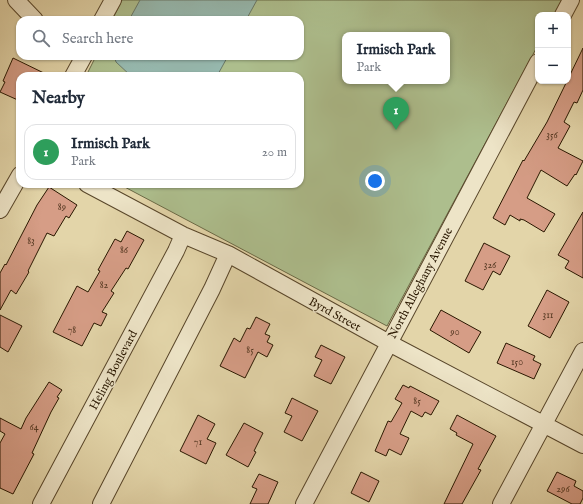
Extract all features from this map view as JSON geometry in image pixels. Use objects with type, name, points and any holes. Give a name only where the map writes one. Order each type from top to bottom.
[{"type":"street","points":[[16,0],[31,16]]},
{"type":"street","points":[[104,16],[113,0]]},
{"type":"street","points":[[565,12],[571,0]]},
{"type":"street","name":"North Alleghany Avenue","points":[[304,504],[535,68]]},
{"type":"street","points":[[0,210],[16,182]]},
{"type":"street","name":"Byrd Street","points":[[95,188],[183,235],[228,254],[388,343],[583,445]]},
{"type":"street","name":"Heling Boulevard","points":[[41,504],[176,251],[183,235]]},
{"type":"street","points":[[101,504],[212,289],[228,254]]},
{"type":"street","points":[[501,504],[583,351]]},
{"type":"green space","points":[[122,0],[562,0],[556,12],[535,12],[535,51],[387,326],[127,188],[304,188],[304,72],[88,72],[94,60],[304,60],[304,16],[114,16]]},
{"type":"water","points":[[140,0],[257,0],[248,16],[131,16]]},
{"type":"water","points":[[115,60],[226,60],[219,72],[127,72]]},
{"type":"building","points":[[583,48],[583,90],[577,103],[574,102],[564,122],[570,126],[558,148],[583,161],[576,175],[575,174],[567,186],[541,170],[527,198],[555,214],[544,232],[524,220],[520,219],[520,221],[510,215],[505,225],[493,218],[523,160],[524,161],[547,122],[566,84],[571,84],[571,73]]},
{"type":"building","points":[[13,58],[42,72],[16,72],[16,99],[0,92],[5,82],[3,81]]},
{"type":"building","points":[[48,188],[51,188],[77,205],[69,218],[66,216],[54,236],[47,233],[28,271],[29,272],[16,294],[11,290],[0,310],[0,273],[5,264],[6,265],[37,205]]},
{"type":"building","points":[[583,212],[583,278],[565,268],[569,261],[558,255]]},
{"type":"building","points":[[127,231],[144,240],[128,269],[126,268],[111,291],[114,293],[102,312],[107,314],[101,326],[94,323],[82,346],[53,332],[77,286],[88,292],[115,239],[121,242]]},
{"type":"building","points":[[484,243],[510,256],[500,275],[493,271],[483,290],[465,281]]},
{"type":"building","points":[[547,290],[569,302],[550,338],[528,326]]},
{"type":"building","points":[[441,310],[481,332],[469,353],[430,330]]},
{"type":"building","points":[[0,315],[22,326],[8,352],[0,347]]},
{"type":"building","points":[[256,317],[270,324],[265,334],[270,336],[267,342],[273,345],[267,357],[258,352],[245,378],[220,366],[234,338],[240,342],[247,328],[250,329]]},
{"type":"building","points":[[506,343],[535,356],[533,360],[541,364],[534,379],[497,363]]},
{"type":"building","points":[[321,345],[345,357],[331,384],[314,376],[322,360],[315,357]]},
{"type":"building","points":[[49,382],[62,390],[57,397],[59,398],[32,453],[34,454],[13,494],[0,488],[0,443],[5,434],[0,431],[0,418],[21,429],[26,418]]},
{"type":"building","points":[[403,385],[409,388],[410,386],[439,401],[431,415],[425,412],[422,417],[411,411],[400,434],[409,438],[401,455],[389,449],[386,456],[375,451],[388,421],[391,422],[402,403],[395,399]]},
{"type":"building","points":[[292,398],[318,411],[302,441],[284,432],[292,416],[285,413]]},
{"type":"building","points":[[198,415],[215,424],[207,439],[216,443],[206,464],[180,451]]},
{"type":"building","points":[[457,415],[496,436],[478,469],[481,470],[462,504],[444,504],[473,444],[456,435],[457,433],[450,429]]},
{"type":"building","points":[[244,423],[263,433],[254,451],[256,452],[248,467],[226,455]]},
{"type":"building","points":[[361,472],[379,481],[369,502],[351,493]]},
{"type":"building","points":[[557,472],[576,481],[574,486],[583,491],[583,498],[580,504],[572,504],[547,491]]},
{"type":"building","points":[[259,474],[278,482],[268,504],[250,504],[257,489],[252,487]]},
{"type":"place","name":"Irmisch Park","points":[[396,130]]}]
